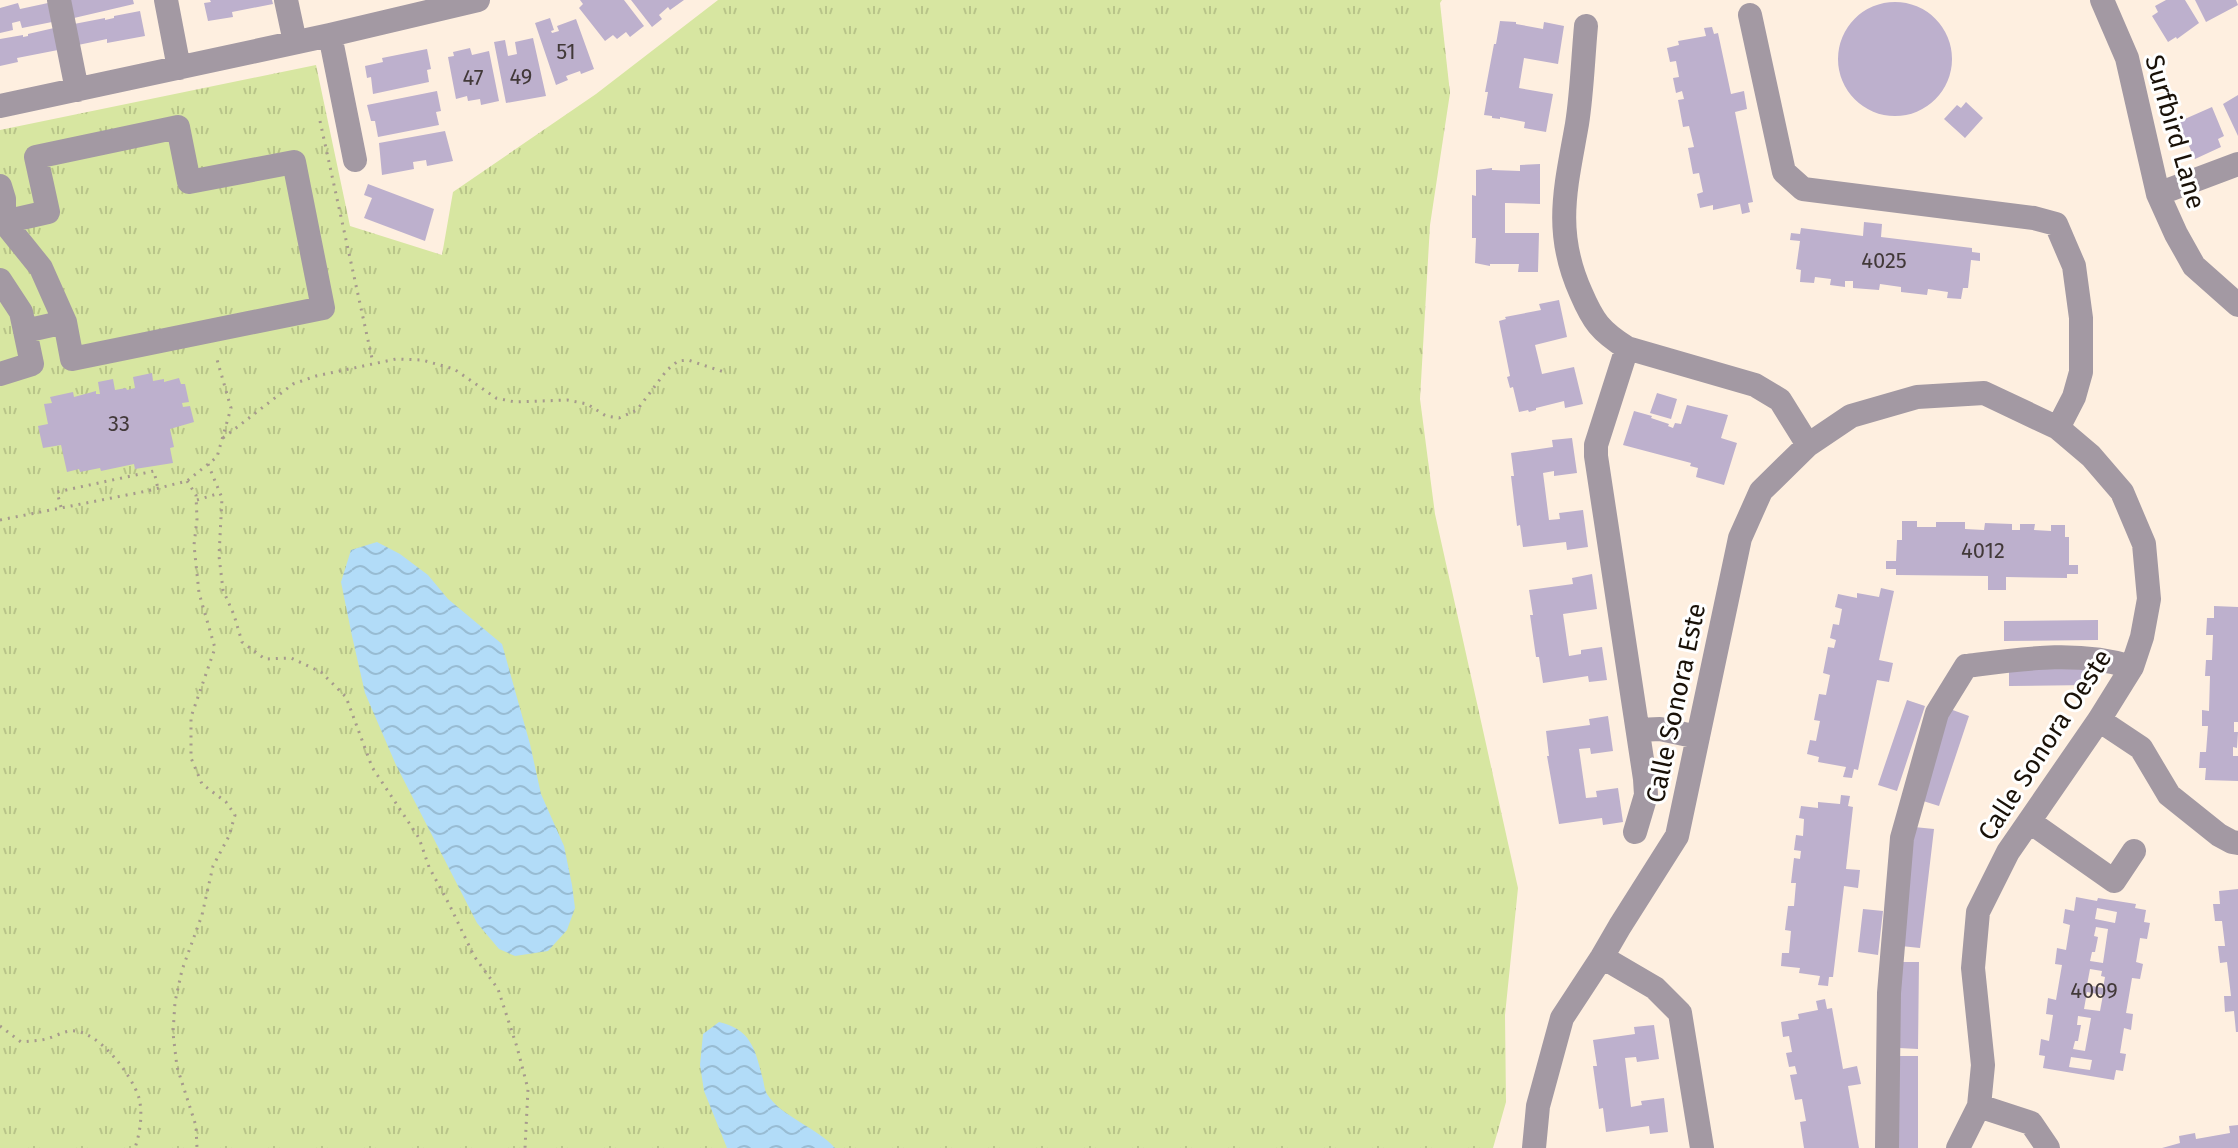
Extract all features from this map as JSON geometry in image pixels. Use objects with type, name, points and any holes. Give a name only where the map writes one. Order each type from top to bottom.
[{"type":"street","points":[[59,0],[77,90]]},
{"type":"street","points":[[166,0],[179,68]]},
{"type":"street","points":[[286,0],[295,42]]},
{"type":"street","points":[[0,106],[330,35],[448,4],[478,0]]},
{"type":"street","name":"Surfbird Lane","points":[[2102,0],[2127,58],[2158,194],[2194,266],[2238,305]]},
{"type":"street","points":[[1750,15],[1784,172],[1803,189],[2034,218],[2056,224],[2074,266],[2081,331],[2081,372],[2074,397],[2058,428]]},
{"type":"street","points":[[1586,26],[1577,123],[1567,170],[1563,233],[1571,270],[1593,320],[1610,338],[1627,348],[1755,385],[1780,400],[1808,445]]},
{"type":"street","points":[[330,35],[355,160]]},
{"type":"street","points":[[0,186],[4,199],[2,221],[41,268],[65,322],[72,359],[323,308],[294,162],[189,182],[178,127],[36,157],[48,212],[2,221]]},
{"type":"street","points":[[2158,194],[2238,164]]},
{"type":"street","points":[[0,280],[21,312],[32,364],[0,374]]},
{"type":"street","points":[[25,331],[65,322]]},
{"type":"street","points":[[1627,348],[1596,445],[1596,456],[1645,779],[1646,795],[1635,832]]},
{"type":"street","name":"Calle Sonora Oeste","points":[[1958,1148],[1979,1106],[1983,1065],[1973,968],[1978,912],[2008,852],[2132,667],[2142,637],[2149,599],[2144,544],[2122,492],[2091,456],[2058,428],[1984,393]]},
{"type":"street","name":"Calle Sonora Este","points":[[1534,1148],[1538,1106],[1562,1018],[1677,836],[1740,538],[1761,491],[1808,445],[1851,416],[1917,397],[1984,393]]},
{"type":"street","points":[[1887,1148],[1889,993],[1902,838],[1937,713],[1966,666],[2042,656],[2111,660],[2132,667]]},
{"type":"street","points":[[2099,720],[2141,748],[2169,795],[2219,835],[2238,843]]},
{"type":"street","points":[[1638,730],[1660,729],[1698,737]]},
{"type":"street","points":[[2030,822],[2114,881],[2134,851]]},
{"type":"street","points":[[1602,957],[1655,988],[1680,1013],[1702,1148]]},
{"type":"street","points":[[1979,1106],[2031,1123],[2048,1148]]},
{"type":"path","points":[[320,121],[373,363]]},
{"type":"path","points":[[0,520],[187,481],[217,457],[231,408],[216,356]]},
{"type":"path","points":[[223,438],[293,384],[396,359],[422,360],[454,369],[496,398],[515,402],[567,400],[587,404],[606,416],[619,418],[637,410],[667,370],[678,361],[688,360],[727,373]]},
{"type":"path","points":[[208,464],[222,498],[219,556],[223,590],[242,642],[265,659],[291,658],[321,672],[346,697],[372,767],[419,838],[429,867],[474,956],[498,989],[528,1089],[525,1148]]},
{"type":"path","points":[[61,507],[57,492],[154,471],[158,489]]},
{"type":"path","points":[[187,481],[196,500],[194,545],[199,593],[215,648],[191,717],[191,758],[202,784],[226,802],[235,815],[229,836],[213,866],[202,915],[182,970],[175,1002],[173,1033],[177,1067],[196,1126],[197,1148]]},
{"type":"path","points":[[196,500],[220,493]]},
{"type":"path","points":[[0,1026],[21,1042],[44,1040],[70,1031],[86,1033],[108,1050],[139,1099],[141,1131],[135,1148]]},
{"type":"green space","points":[[718,0],[1442,0],[1450,93],[1430,225],[1420,399],[1435,514],[1518,888],[1505,1015],[1506,1102],[1493,1148],[0,1148],[0,130],[316,65],[350,226],[442,255],[453,192],[596,94]]},
{"type":"water","points":[[377,542],[400,554],[428,575],[448,599],[502,644],[541,794],[564,846],[572,885],[575,908],[567,930],[548,951],[515,956],[499,949],[477,923],[396,765],[365,693],[341,582],[351,550]]},
{"type":"water","points":[[719,1022],[738,1029],[750,1041],[766,1092],[773,1102],[835,1148],[727,1148],[704,1091],[700,1065],[703,1034]]},
{"type":"building","points":[[70,0],[133,0],[134,4],[74,18]]},
{"type":"building","points":[[210,0],[272,0],[273,4],[232,12],[233,17],[208,21],[204,3]]},
{"type":"building","points":[[580,0],[624,0],[644,26],[630,37],[626,32],[617,39],[613,35],[605,41],[579,8],[583,4]]},
{"type":"building","points":[[631,0],[684,0],[670,10],[668,7],[659,15],[662,19],[652,27]]},
{"type":"building","points":[[2166,0],[2185,0],[2199,23],[2168,42],[2152,16],[2158,12],[2155,6]]},
{"type":"building","points":[[2195,0],[2236,0],[2238,5],[2206,22]]},
{"type":"building","points":[[1895,2],[1917,6],[1936,18],[1948,37],[1952,59],[1948,81],[1936,100],[1917,112],[1895,116],[1873,112],[1854,100],[1842,81],[1838,59],[1842,37],[1854,18],[1873,6]]},
{"type":"building","points":[[18,3],[20,9],[48,3],[52,22],[22,28],[20,21],[12,23],[13,30],[0,33],[0,8]]},
{"type":"building","points":[[140,11],[145,36],[78,45],[74,24]]},
{"type":"building","points":[[550,18],[552,33],[559,31],[557,26],[576,19],[594,69],[566,76],[568,80],[556,85],[535,23]]},
{"type":"building","points":[[1500,21],[1543,29],[1544,22],[1564,26],[1558,64],[1524,58],[1519,88],[1553,94],[1546,132],[1524,128],[1525,122],[1484,115],[1488,92],[1485,92]]},
{"type":"building","points":[[1712,27],[1714,34],[1718,33],[1731,94],[1744,91],[1747,109],[1735,112],[1753,202],[1748,203],[1750,212],[1742,214],[1740,204],[1713,210],[1713,205],[1700,208],[1697,194],[1703,192],[1699,173],[1693,174],[1688,148],[1694,147],[1689,126],[1683,127],[1678,100],[1684,99],[1682,91],[1676,93],[1673,78],[1679,77],[1676,61],[1670,62],[1667,48],[1679,45],[1678,41],[1706,36],[1704,28]]},
{"type":"building","points":[[54,28],[58,50],[17,58],[18,62],[0,66],[0,39],[28,36]]},
{"type":"building","points":[[533,38],[546,96],[506,103],[494,42],[505,40],[508,56],[517,54],[515,42]]},
{"type":"building","points":[[470,48],[472,55],[489,51],[499,101],[481,105],[480,99],[468,101],[467,96],[456,99],[448,57],[454,56],[453,52]]},
{"type":"building","points":[[427,49],[431,69],[427,70],[429,82],[373,94],[371,77],[367,78],[365,66],[383,62],[382,58]]},
{"type":"building","points":[[437,91],[441,111],[436,112],[439,125],[378,137],[367,105]]},
{"type":"building","points":[[2238,95],[2238,136],[2223,104]]},
{"type":"building","points":[[1966,102],[1983,118],[1965,138],[1944,119],[1957,105],[1961,108]]},
{"type":"building","points":[[2212,107],[2224,136],[2218,139],[2221,147],[2195,159],[2178,122]]},
{"type":"building","points":[[445,131],[453,161],[427,166],[426,160],[413,162],[414,169],[382,175],[379,143]]},
{"type":"building","points":[[1540,164],[1540,204],[1505,203],[1505,233],[1539,233],[1538,272],[1518,272],[1519,264],[1490,266],[1475,263],[1472,195],[1476,196],[1476,170],[1520,171],[1520,165]]},
{"type":"building","points":[[368,184],[434,209],[425,241],[364,218],[372,198],[364,195]]},
{"type":"building","points":[[1864,222],[1882,224],[1881,237],[1972,248],[1972,252],[1980,253],[1980,261],[1971,260],[1968,288],[1963,288],[1961,299],[1947,298],[1948,292],[1928,289],[1927,295],[1901,292],[1901,287],[1880,284],[1879,290],[1853,288],[1853,281],[1845,281],[1845,287],[1830,285],[1831,279],[1815,277],[1814,283],[1800,282],[1801,270],[1796,269],[1800,241],[1790,240],[1791,233],[1800,234],[1801,228],[1863,236]]},
{"type":"building","points":[[1559,300],[1567,337],[1535,345],[1542,374],[1574,367],[1583,404],[1565,408],[1564,401],[1519,412],[1513,387],[1510,388],[1507,377],[1510,376],[1499,321],[1541,310],[1539,304]]},
{"type":"building","points":[[152,373],[153,381],[179,378],[181,384],[185,384],[189,402],[182,403],[183,407],[190,406],[194,422],[170,429],[174,447],[170,448],[173,463],[135,469],[134,464],[101,471],[100,468],[67,472],[61,445],[43,448],[38,426],[48,424],[44,404],[52,403],[50,397],[73,392],[74,397],[96,391],[100,394],[98,382],[113,379],[115,390],[127,390],[135,388],[133,377]]},
{"type":"building","points":[[1657,393],[1677,399],[1671,419],[1650,413]]},
{"type":"building","points":[[1687,405],[1728,415],[1721,438],[1737,443],[1724,485],[1696,477],[1698,468],[1690,466],[1691,463],[1623,445],[1634,411],[1652,416],[1673,428],[1675,423],[1681,424]]},
{"type":"building","points":[[1572,438],[1577,473],[1554,476],[1554,471],[1543,473],[1549,520],[1560,519],[1559,513],[1583,510],[1588,547],[1567,550],[1566,542],[1523,547],[1520,525],[1517,526],[1511,453],[1553,447],[1552,440]]},
{"type":"building","points":[[1902,521],[1917,521],[1917,527],[1936,527],[1936,522],[1965,522],[1965,529],[1984,530],[1985,523],[2012,524],[2012,530],[2020,530],[2020,524],[2035,524],[2034,530],[2051,531],[2051,525],[2065,525],[2065,537],[2069,537],[2069,565],[2078,565],[2078,574],[2067,574],[2067,578],[2006,577],[2006,590],[1988,590],[1988,576],[1896,575],[1896,569],[1886,569],[1886,561],[1896,561],[1897,540],[1902,540]]},
{"type":"building","points":[[1592,574],[1597,609],[1563,614],[1569,656],[1581,654],[1581,650],[1602,647],[1607,680],[1589,682],[1588,676],[1543,683],[1539,657],[1536,657],[1529,590],[1573,584],[1572,578]]},
{"type":"building","points":[[1881,588],[1894,591],[1879,660],[1893,663],[1889,682],[1877,680],[1858,770],[1854,769],[1852,778],[1843,777],[1846,767],[1818,762],[1819,757],[1807,754],[1810,740],[1816,741],[1820,721],[1814,720],[1819,694],[1826,695],[1830,675],[1823,673],[1828,647],[1834,648],[1836,640],[1830,638],[1833,624],[1839,625],[1842,609],[1835,607],[1838,594],[1857,598],[1857,593],[1879,597]]},
{"type":"building","points":[[2214,606],[2238,607],[2238,722],[2234,722],[2234,732],[2238,732],[2233,756],[2238,756],[2238,781],[2205,780],[2206,768],[2199,768],[2200,752],[2206,752],[2208,726],[2202,726],[2202,710],[2209,711],[2210,676],[2205,676],[2206,660],[2212,660],[2213,635],[2206,635],[2207,618],[2214,618]]},
{"type":"building","points":[[2098,620],[2098,640],[2004,641],[2004,621]]},
{"type":"building","points":[[2009,666],[2090,666],[2090,685],[2009,686]]},
{"type":"building","points":[[1907,700],[1925,706],[1897,791],[1878,785]]},
{"type":"building","points":[[1950,709],[1969,716],[1939,806],[1920,800]]},
{"type":"building","points":[[1608,716],[1613,751],[1591,754],[1590,748],[1579,749],[1586,798],[1597,797],[1596,791],[1618,788],[1623,822],[1603,825],[1602,818],[1559,824],[1547,756],[1546,731],[1590,725],[1589,719]]},
{"type":"building","points":[[1841,795],[1850,796],[1848,806],[1853,807],[1846,869],[1860,870],[1858,888],[1844,886],[1833,977],[1829,977],[1828,986],[1818,985],[1820,976],[1799,973],[1800,968],[1781,966],[1782,953],[1789,953],[1791,931],[1785,930],[1788,906],[1794,906],[1796,883],[1791,883],[1794,858],[1800,859],[1801,851],[1794,850],[1796,835],[1803,836],[1804,819],[1799,818],[1801,806],[1818,808],[1818,802],[1840,804]]},
{"type":"building","points":[[1914,827],[1934,829],[1920,948],[1901,946]]},
{"type":"building","points":[[2238,889],[2236,1032],[2234,1011],[2225,1012],[2224,996],[2231,996],[2227,962],[2220,963],[2218,946],[2225,946],[2222,921],[2215,921],[2213,904],[2220,904],[2219,891]]},
{"type":"building","points":[[2076,897],[2136,904],[2135,908],[2146,910],[2144,922],[2150,923],[2147,939],[2140,938],[2136,962],[2143,964],[2140,979],[2132,978],[2126,1013],[2133,1014],[2131,1030],[2124,1028],[2120,1053],[2126,1054],[2123,1071],[2116,1070],[2114,1080],[2043,1068],[2045,1056],[2039,1055],[2041,1039],[2049,1041],[2053,1015],[2046,1014],[2048,998],[2056,1000],[2062,965],[2055,964],[2057,948],[2066,950],[2070,925],[2063,923],[2065,909],[2074,911]],"holes":[[[2097,908],[2117,912],[2115,923],[2095,919]],[[2096,927],[2108,929],[2103,963],[2090,961],[2098,937],[2094,936]],[[2090,969],[2102,971],[2101,976],[2105,977],[2103,988],[2087,985]],[[2087,992],[2103,995],[2100,1011],[2084,1009]],[[2078,1016],[2091,1018],[2085,1051],[2073,1049],[2081,1025],[2077,1025]],[[2071,1057],[2092,1060],[2090,1070],[2069,1067]]]},
{"type":"building","points":[[1863,909],[1883,911],[1878,955],[1858,952]]},
{"type":"building","points":[[1899,962],[1919,962],[1918,1049],[1899,1048]]},
{"type":"building","points":[[1825,999],[1827,1009],[1832,1008],[1843,1069],[1857,1066],[1861,1084],[1848,1086],[1859,1148],[1804,1148],[1800,1122],[1806,1121],[1802,1099],[1795,1100],[1790,1075],[1797,1074],[1795,1066],[1789,1067],[1786,1053],[1792,1052],[1789,1036],[1783,1037],[1781,1022],[1799,1019],[1798,1014],[1818,1010],[1816,1001]]},
{"type":"building","points":[[1654,1025],[1659,1059],[1637,1062],[1636,1057],[1625,1058],[1631,1107],[1642,1105],[1641,1101],[1664,1098],[1668,1132],[1650,1134],[1649,1126],[1606,1132],[1603,1108],[1599,1109],[1593,1040],[1635,1034],[1634,1027]]},
{"type":"building","points":[[1899,1056],[1918,1056],[1918,1148],[1898,1148]]},
{"type":"building","points":[[2238,1125],[2238,1148],[2162,1148],[2180,1143],[2179,1136],[2195,1133],[2196,1139],[2230,1133],[2229,1126]]}]
